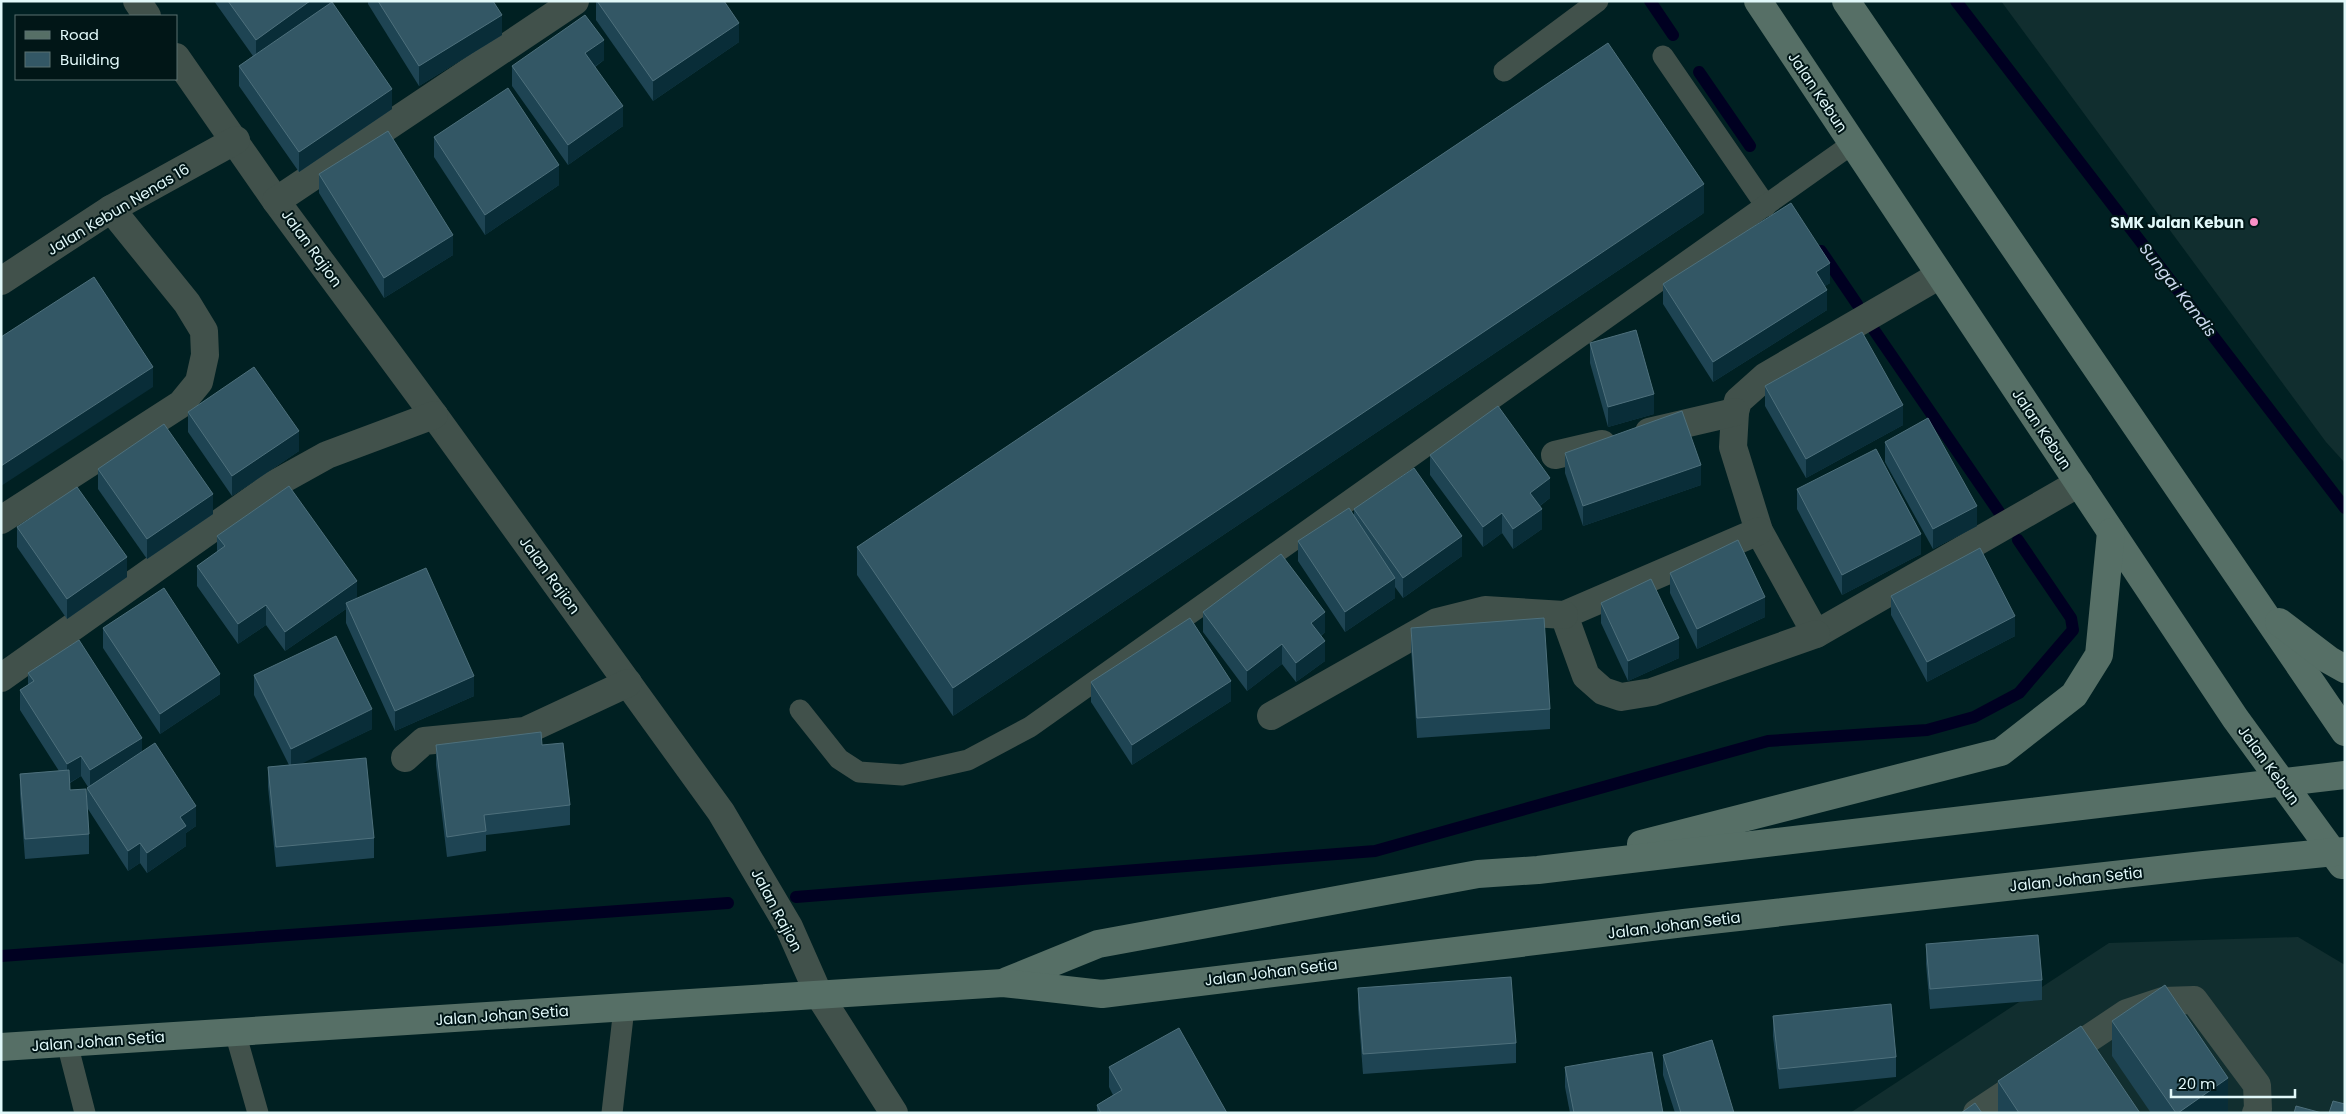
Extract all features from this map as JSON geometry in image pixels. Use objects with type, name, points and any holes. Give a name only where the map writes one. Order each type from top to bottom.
[{"type":"main road","name":"Jalan Kebun","points":[[1758,1],[2234,718],[2341,858]]},
{"type":"main road","points":[[1846,1],[2345,732]]},
{"type":"main road","points":[[1538,870],[2001,752],[2074,696],[2099,654],[2111,532]]},
{"type":"main road","points":[[2260,608],[2329,660],[2345,669]]},
{"type":"main road","name":"Jalan Johan Setia","points":[[1003,983],[1098,944],[1478,874],[1538,870],[2345,775]]},
{"type":"main road","name":"Jalan Johan Setia","points":[[1,1048],[1003,983],[1102,994],[1684,923],[2341,858]]},
{"type":"street","points":[[276,201],[575,1]]},
{"type":"street","name":"Jalan Rajion","points":[[178,60],[236,140],[276,201],[434,415],[721,812],[789,927],[819,995],[894,1113]]},
{"type":"street","name":"Jalan Kebun Nenas 16","points":[[1,281],[111,209],[236,140]]},
{"type":"street","points":[[1,520],[181,404],[199,382],[205,355],[204,331],[187,303],[111,209]]},
{"type":"street","points":[[1816,634],[1759,531],[1733,447],[1735,412],[1738,402],[1766,376],[1940,275]]},
{"type":"street","points":[[1555,455],[1735,412]]},
{"type":"street","points":[[1,678],[273,485],[327,455],[434,415]]},
{"type":"street","points":[[1564,615],[1586,676],[1603,691],[1621,697],[1652,692],[1816,634],[2079,484]]},
{"type":"street","points":[[1271,716],[1437,622],[1485,610],[1564,615],[1759,531]]},
{"type":"street","points":[[405,758],[424,741],[525,731],[628,683]]},
{"type":"street","points":[[1977,1113],[2127,1013],[2163,1000],[2194,1000],[2257,1085],[2258,1109],[2256,1113]]},
{"type":"lane","points":[[1504,72],[1598,1]]},
{"type":"lane","points":[[1662,56],[1766,206]]},
{"type":"lane","points":[[800,710],[839,759],[859,772],[902,775],[968,760],[1038,721],[1852,144]]},
{"type":"lane","points":[[612,1113],[624,1008]]},
{"type":"lane","points":[[235,1032],[258,1113]]},
{"type":"lane","points":[[67,1043],[85,1113]]},
{"type":"shaded area","name":"SMK Jalan Kebun","points":[[2001,1],[2345,1],[2345,463],[2326,442]]},
{"type":"shaded area","points":[[2298,937],[2345,965],[2345,1108],[2337,1113],[1850,1113],[2109,943]]},
{"type":"building","points":[[228,1],[310,1],[256,40]]},
{"type":"building","points":[[378,1],[493,1],[502,15],[419,66]]},
{"type":"building","points":[[597,1],[724,1],[739,23],[653,81]]},
{"type":"building","points":[[332,2],[392,89],[299,152],[239,66]]},
{"type":"building","points":[[585,15],[604,40],[585,53],[623,106],[568,145],[512,66]]},
{"type":"building","points":[[1608,43],[1704,184],[953,688],[857,547]]},
{"type":"building","points":[[508,88],[559,165],[485,215],[434,137]]},
{"type":"building","points":[[388,131],[453,235],[384,278],[319,174]]},
{"type":"building","points":[[1791,203],[1830,263],[1816,272],[1827,290],[1713,362],[1663,284]]},
{"type":"building","points":[[94,277],[153,367],[1,466],[1,337]]},
{"type":"building","points":[[1636,330],[1654,394],[1608,407],[1590,343]]},
{"type":"building","points":[[1862,332],[1903,405],[1806,459],[1765,386]]},
{"type":"building","points":[[254,367],[299,431],[232,476],[188,412]]},
{"type":"building","points":[[1498,406],[1550,478],[1530,493],[1542,509],[1513,529],[1502,513],[1483,527],[1430,455]]},
{"type":"building","points":[[1682,411],[1701,465],[1583,506],[1565,453]]},
{"type":"building","points":[[1928,418],[1977,506],[1933,529],[1885,442]]},
{"type":"building","points":[[164,424],[213,494],[147,539],[98,469]]},
{"type":"building","points":[[1876,449],[1921,534],[1842,575],[1797,489]]},
{"type":"building","points":[[1414,468],[1462,536],[1403,578],[1354,509]]},
{"type":"building","points":[[289,486],[357,581],[285,632],[266,605],[238,624],[197,566],[225,546],[217,536]]},
{"type":"building","points":[[77,487],[127,557],[67,599],[17,527]]},
{"type":"building","points":[[1349,508],[1395,578],[1345,612],[1298,541]]},
{"type":"building","points":[[1738,540],[1765,597],[1697,629],[1670,573]]},
{"type":"building","points":[[1980,548],[2015,616],[1927,662],[1891,596]]},
{"type":"building","points":[[1281,554],[1325,612],[1311,623],[1325,641],[1296,663],[1282,644],[1247,671],[1203,612]]},
{"type":"building","points":[[426,568],[474,676],[395,711],[346,603]]},
{"type":"building","points":[[1651,579],[1679,638],[1628,661],[1601,603]]},
{"type":"building","points":[[164,588],[220,674],[160,714],[103,628]]},
{"type":"building","points":[[1190,618],[1231,681],[1132,745],[1091,682]]},
{"type":"building","points":[[1544,618],[1550,709],[1417,718],[1411,628]]},
{"type":"building","points":[[336,636],[372,709],[291,749],[254,675]]},
{"type":"building","points":[[79,640],[142,738],[90,770],[81,756],[67,764],[20,690],[34,681],[28,673]]},
{"type":"building","points":[[541,732],[542,745],[563,743],[570,805],[484,815],[486,831],[447,837],[436,745]]},
{"type":"building","points":[[155,743],[196,806],[180,817],[186,826],[147,853],[140,843],[128,851],[87,788]]},
{"type":"building","points":[[366,758],[374,838],[276,847],[268,767]]},
{"type":"building","points":[[69,770],[70,790],[86,789],[89,834],[25,839],[20,774]]},
{"type":"building","points":[[2038,935],[2042,980],[1930,989],[1926,944]]},
{"type":"building","points":[[1511,977],[1516,1043],[1363,1054],[1358,988]]},
{"type":"building","points":[[2165,985],[2228,1078],[2178,1113],[2176,1113],[2112,1021]]},
{"type":"building","points":[[1891,1004],[1896,1057],[1779,1069],[1773,1016]]},
{"type":"building","points":[[2081,1026],[2140,1113],[2019,1113],[1998,1081]]},
{"type":"building","points":[[1179,1028],[1227,1113],[1101,1113],[1097,1105],[1122,1090],[1109,1067]]},
{"type":"building","points":[[1712,1040],[1734,1113],[1681,1113],[1663,1055]]},
{"type":"building","points":[[1652,1052],[1663,1113],[1574,1113],[1565,1067]]},
{"type":"building","points":[[2333,1101],[2345,1104],[2345,1113],[2329,1113]]},
{"type":"building","points":[[1975,1103],[1982,1113],[1961,1113]]},
{"type":"building","points":[[2296,1106],[2322,1113],[2294,1113]]},
{"type":"waterway","points":[[1650,1],[1673,35]]},
{"type":"waterway","name":"Sungai Kandis","points":[[1956,1],[2345,508]]},
{"type":"waterway","points":[[1699,72],[1750,146]]},
{"type":"waterway","points":[[1821,251],[1857,304]]},
{"type":"waterway","points":[[1874,330],[1999,512]]},
{"type":"waterway","points":[[796,897],[1375,851],[1768,741],[1927,730],[1974,717],[2019,693],[2073,630],[2071,618],[2018,540]]},
{"type":"waterway","points":[[1,956],[728,903]]},
{"type":"place","name":"SMK Jalan Kebun","points":[[2254,222]]}]
